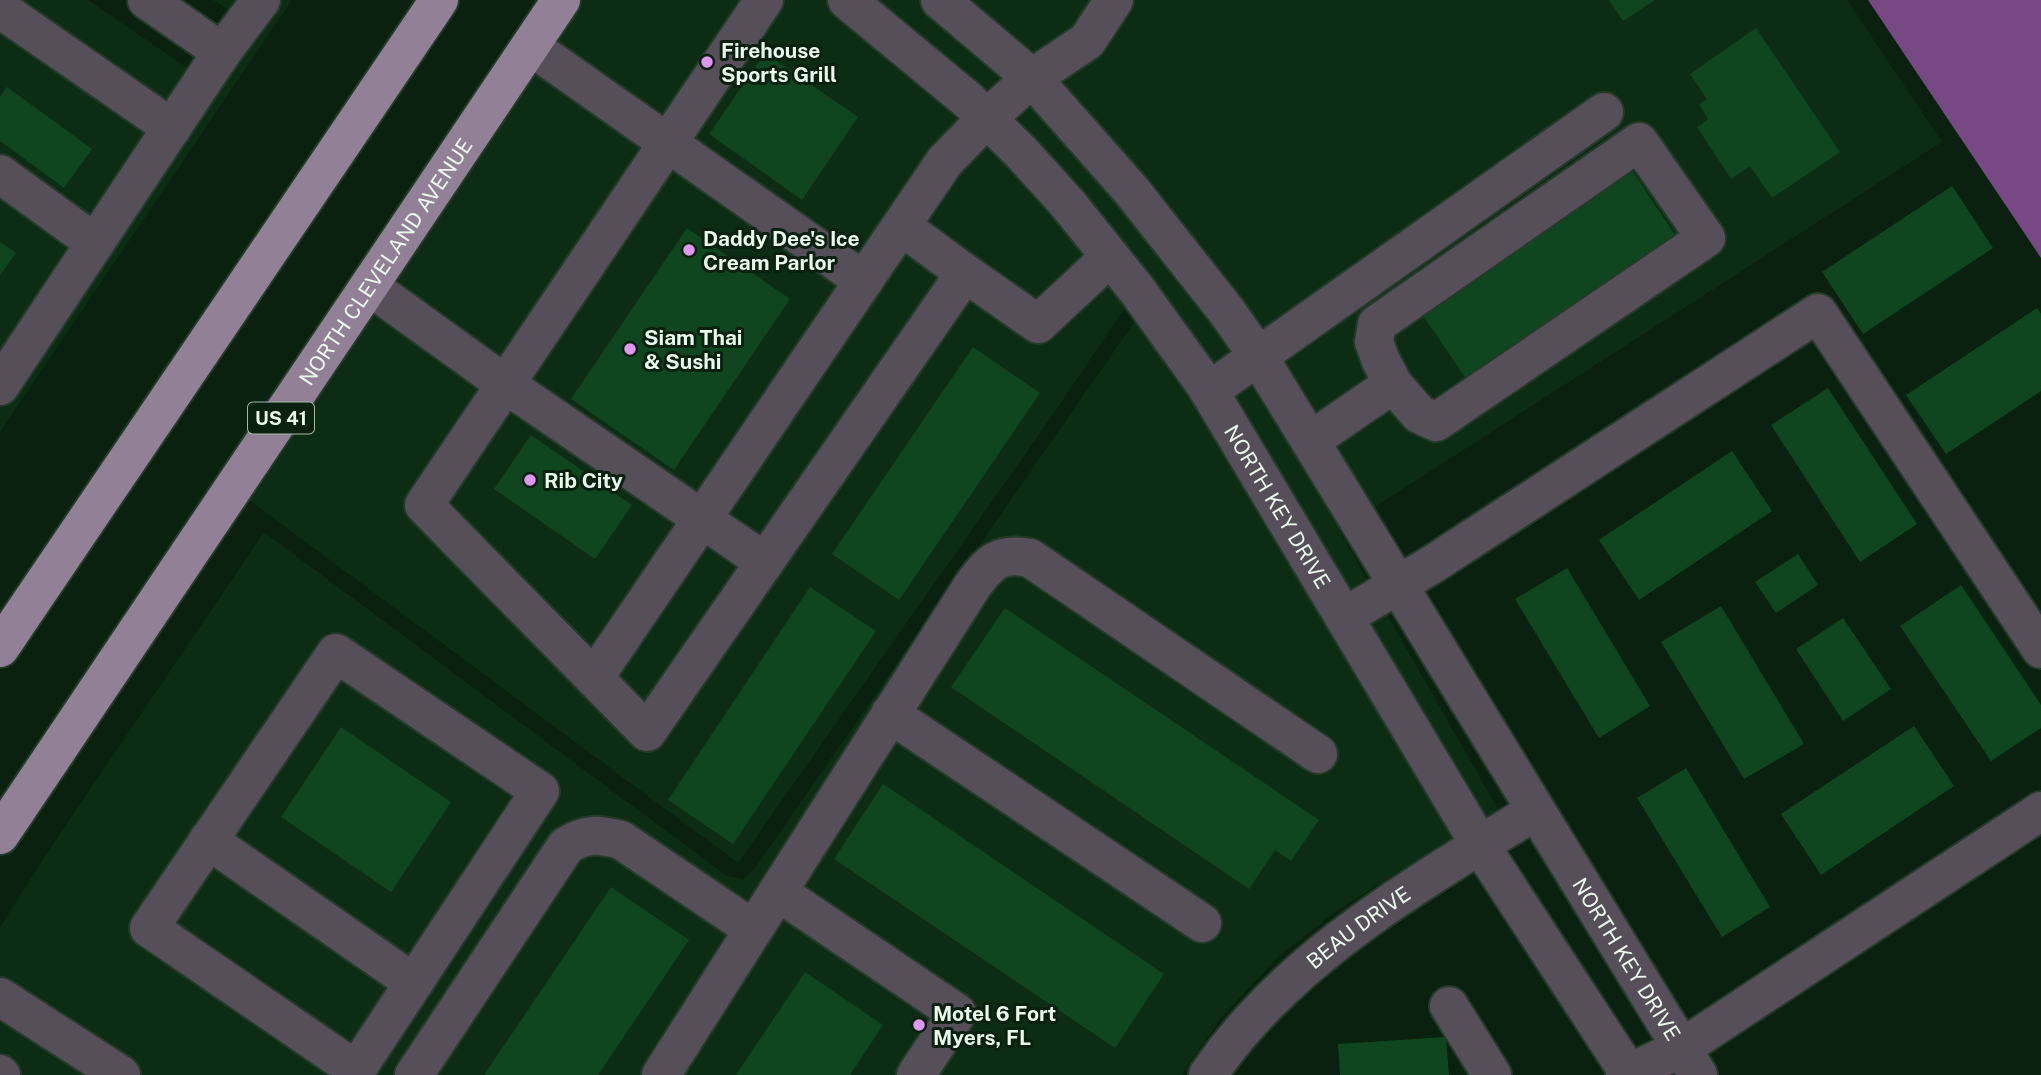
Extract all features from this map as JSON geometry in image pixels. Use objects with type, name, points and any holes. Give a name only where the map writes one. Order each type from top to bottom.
[{"type":"main road","points":[[0,648],[439,0]]},
{"type":"main road","name":"NORTH CLEVELAND AVENUE","points":[[0,835],[561,0]]},
{"type":"street","points":[[147,0],[222,52]]},
{"type":"street","points":[[764,0],[424,505],[647,732],[965,273]]},
{"type":"street","name":"NORTH KEY DRIVE","points":[[847,0],[969,100],[1068,204],[1137,290],[1209,391],[1480,845],[1628,1074]]},
{"type":"street","name":"NORTH KEY DRIVE","points":[[940,0],[1032,78],[1131,190],[1228,313],[1258,356],[1399,584],[1535,811],[1690,1061]]},
{"type":"street","points":[[594,678],[945,161],[986,118],[1032,78],[1087,41],[1114,0]]},
{"type":"street","points":[[5,368],[95,243],[251,4]]},
{"type":"street","points":[[0,9],[172,128]]},
{"type":"street","points":[[530,46],[864,281]]},
{"type":"street","points":[[1209,391],[1604,112]]},
{"type":"street","points":[[1639,142],[1706,237],[1436,422],[1419,414],[1393,384],[1374,342],[1377,324],[1639,142]]},
{"type":"street","points":[[0,174],[95,243]]},
{"type":"street","points":[[901,226],[1038,324],[1110,257]]},
{"type":"street","points":[[369,286],[505,384],[765,562]]},
{"type":"street","points":[[1344,617],[1433,565],[1818,313],[2041,649]]},
{"type":"street","points":[[1310,440],[1393,384]]},
{"type":"street","points":[[661,1075],[987,565],[1001,557],[1015,555],[1030,558],[1318,754]]},
{"type":"street","points":[[336,653],[541,791],[414,982],[355,1073],[149,928],[336,653]]},
{"type":"street","points":[[890,714],[1202,923]]},
{"type":"street","name":"BEAU DRIVE","points":[[1208,1075],[1253,1017],[1320,954],[1427,879],[1535,811]]},
{"type":"street","points":[[1628,1074],[1690,1061],[2041,811]]},
{"type":"street","points":[[414,1075],[566,846],[577,839],[598,834],[621,840],[753,929]]},
{"type":"street","points":[[208,840],[414,982]]},
{"type":"street","points":[[778,892],[957,1013],[916,1075]]},
{"type":"street","points":[[0,997],[121,1075]]},
{"type":"street","points":[[1449,1006],[1492,1075]]},
{"type":"shaded area","points":[[0,0],[88,0],[208,82],[246,21],[213,0],[292,0],[0,432]]},
{"type":"shaded area","points":[[562,0],[847,0],[1137,290],[1054,413],[738,863],[233,488]]},
{"type":"shaded area","points":[[875,0],[1847,0],[1942,142],[1339,530],[1498,809],[1338,910],[1279,956],[1220,1019],[1182,1075],[0,1075],[0,927],[264,532],[727,876],[743,879],[753,871],[1151,298]]},
{"type":"shaded area","points":[[1868,0],[2041,0],[2041,258]]},
{"type":"building","points":[[1609,0],[1655,0],[1623,21]]},
{"type":"building","points":[[1756,28],[1840,152],[1772,198],[1750,166],[1731,179],[1697,127],[1708,119],[1699,104],[1707,99],[1690,74]]},
{"type":"building","points":[[765,53],[858,117],[802,200],[709,134]]},
{"type":"building","points":[[7,87],[92,149],[64,188],[0,141],[0,97]]},
{"type":"building","points":[[1633,172],[1675,235],[1465,377],[1422,314]]},
{"type":"building","points":[[1952,186],[1993,248],[1863,334],[1822,272]]},
{"type":"building","points":[[687,228],[790,299],[674,470],[571,399]]},
{"type":"building","points":[[0,242],[16,253],[0,275]]},
{"type":"building","points":[[2037,308],[2041,314],[2041,391],[1946,454],[1906,395]]},
{"type":"building","points":[[973,347],[1040,393],[899,600],[832,554]]},
{"type":"building","points":[[1828,388],[1917,524],[1860,562],[1771,425]]},
{"type":"building","points":[[531,435],[632,505],[595,559],[494,489]]},
{"type":"building","points":[[1732,451],[1772,511],[1639,600],[1599,540]]},
{"type":"building","points":[[1798,554],[1818,585],[1776,613],[1755,582]]},
{"type":"building","points":[[1567,568],[1650,706],[1599,738],[1515,599]]},
{"type":"building","points":[[1961,585],[2041,705],[2041,728],[1991,761],[1900,626]]},
{"type":"building","points":[[810,587],[876,631],[733,844],[668,800]]},
{"type":"building","points":[[1721,606],[1804,744],[1744,779],[1661,642]]},
{"type":"building","points":[[1005,608],[1319,820],[1291,861],[1275,850],[1249,889],[951,687]]},
{"type":"building","points":[[1843,618],[1891,689],[1843,721],[1796,649]]},
{"type":"building","points":[[1914,726],[1954,786],[1821,875],[1781,814]]},
{"type":"building","points":[[341,727],[451,802],[391,892],[281,817]]},
{"type":"building","points":[[1686,768],[1770,907],[1722,937],[1637,798]]},
{"type":"building","points":[[883,784],[1164,974],[1115,1048],[834,859]]},
{"type":"building","points":[[611,887],[689,940],[598,1075],[484,1075]]},
{"type":"building","points":[[805,972],[883,1025],[850,1075],[736,1075]]},
{"type":"building","points":[[1446,1037],[1449,1075],[1340,1075],[1338,1044]]},
{"type":"place","name":"Firehouse Sports Grill","points":[[707,62]]},
{"type":"place","name":"Daddy Dee's Ice Cream Parlor","points":[[689,250]]},
{"type":"place","name":"Siam Thai & Sushi","points":[[630,349]]},
{"type":"place","name":"Rib City","points":[[530,480]]},
{"type":"place","name":"Motel 6 Fort Myers, FL","points":[[919,1025]]}]
